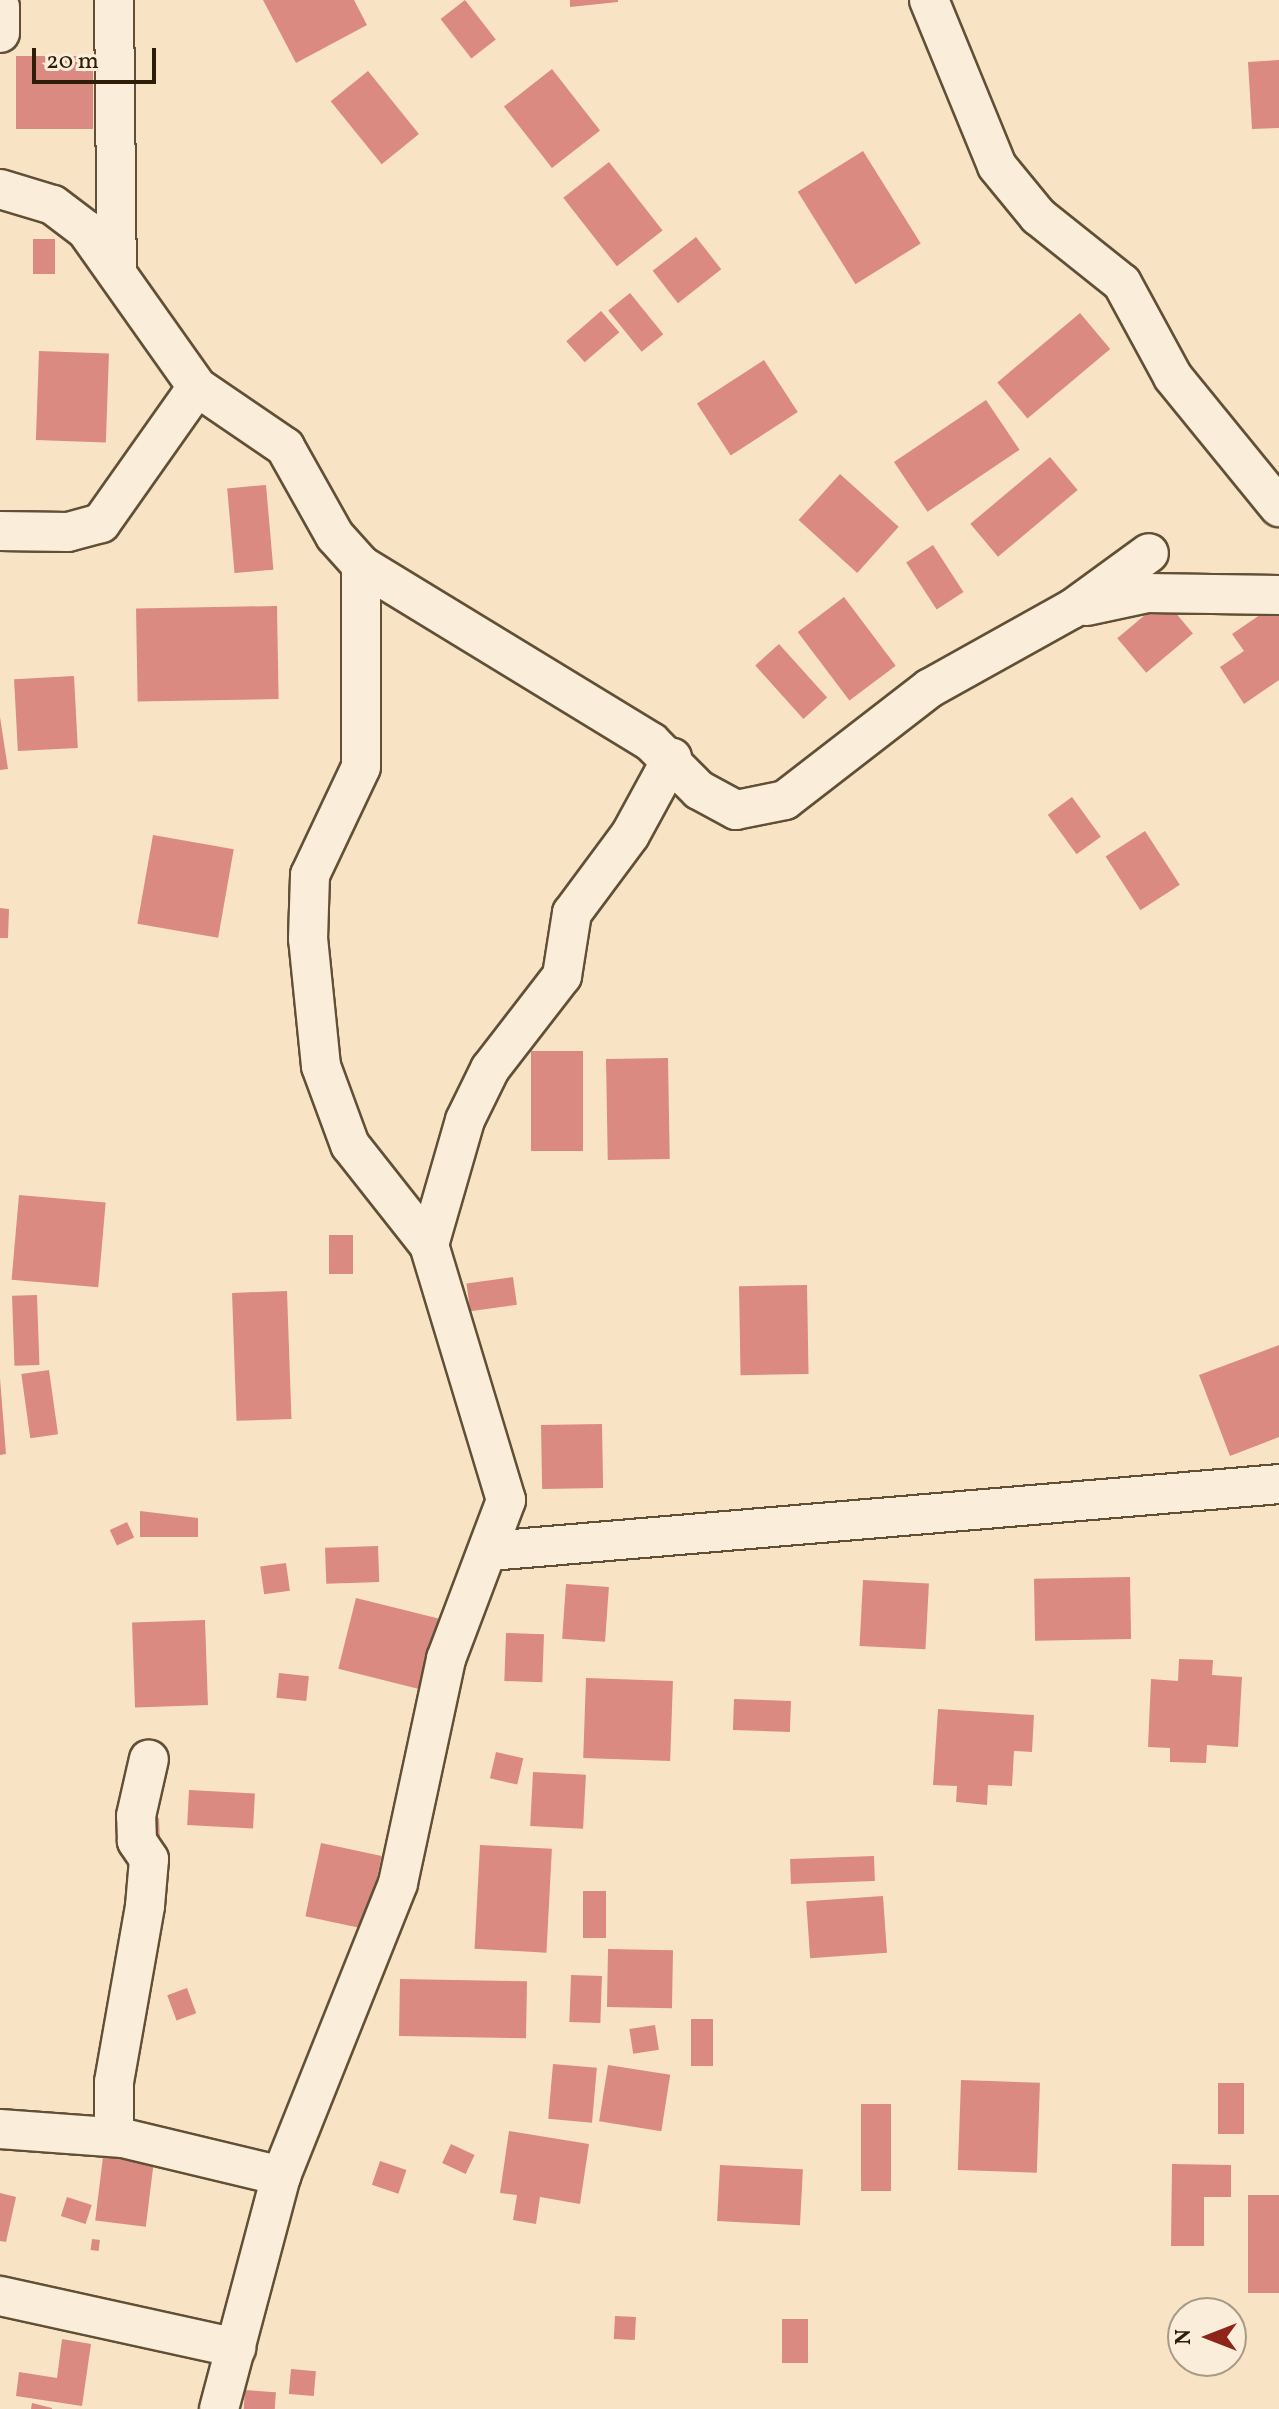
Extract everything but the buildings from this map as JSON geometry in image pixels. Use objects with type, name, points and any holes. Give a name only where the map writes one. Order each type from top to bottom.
[{"type":"street","points":[[114,0],[117,268]]},
{"type":"street","points":[[929,0],[997,166],[1038,216],[1122,283],[1173,377],[1279,507]]},
{"type":"street","points":[[0,7],[0,33]]},
{"type":"street","points":[[0,189],[65,211],[117,268],[197,387],[285,447],[335,536],[361,565],[672,758],[719,805],[772,806],[930,688],[1072,609],[1149,553]]},
{"type":"street","points":[[0,531],[68,532],[101,523],[197,387]]},
{"type":"street","points":[[219,2409],[281,2176],[398,1883],[446,1659],[466,1592],[490,1551],[506,1483],[429,1245],[350,1145],[327,1100],[308,939],[316,854],[361,767],[361,565]]},
{"type":"street","points":[[1072,609],[1147,593],[1279,595]]},
{"type":"street","points":[[429,1245],[465,1120],[490,1069],[562,976],[572,913],[630,835],[672,758]]},
{"type":"street","points":[[490,1551],[1279,1484]]},
{"type":"street","points":[[114,2137],[114,2082],[145,1906],[149,1859],[137,1841],[136,1816],[149,1759]]},
{"type":"street","points":[[0,2129],[114,2137],[281,2176]]},
{"type":"street","points":[[0,2296],[236,2348]]}]
